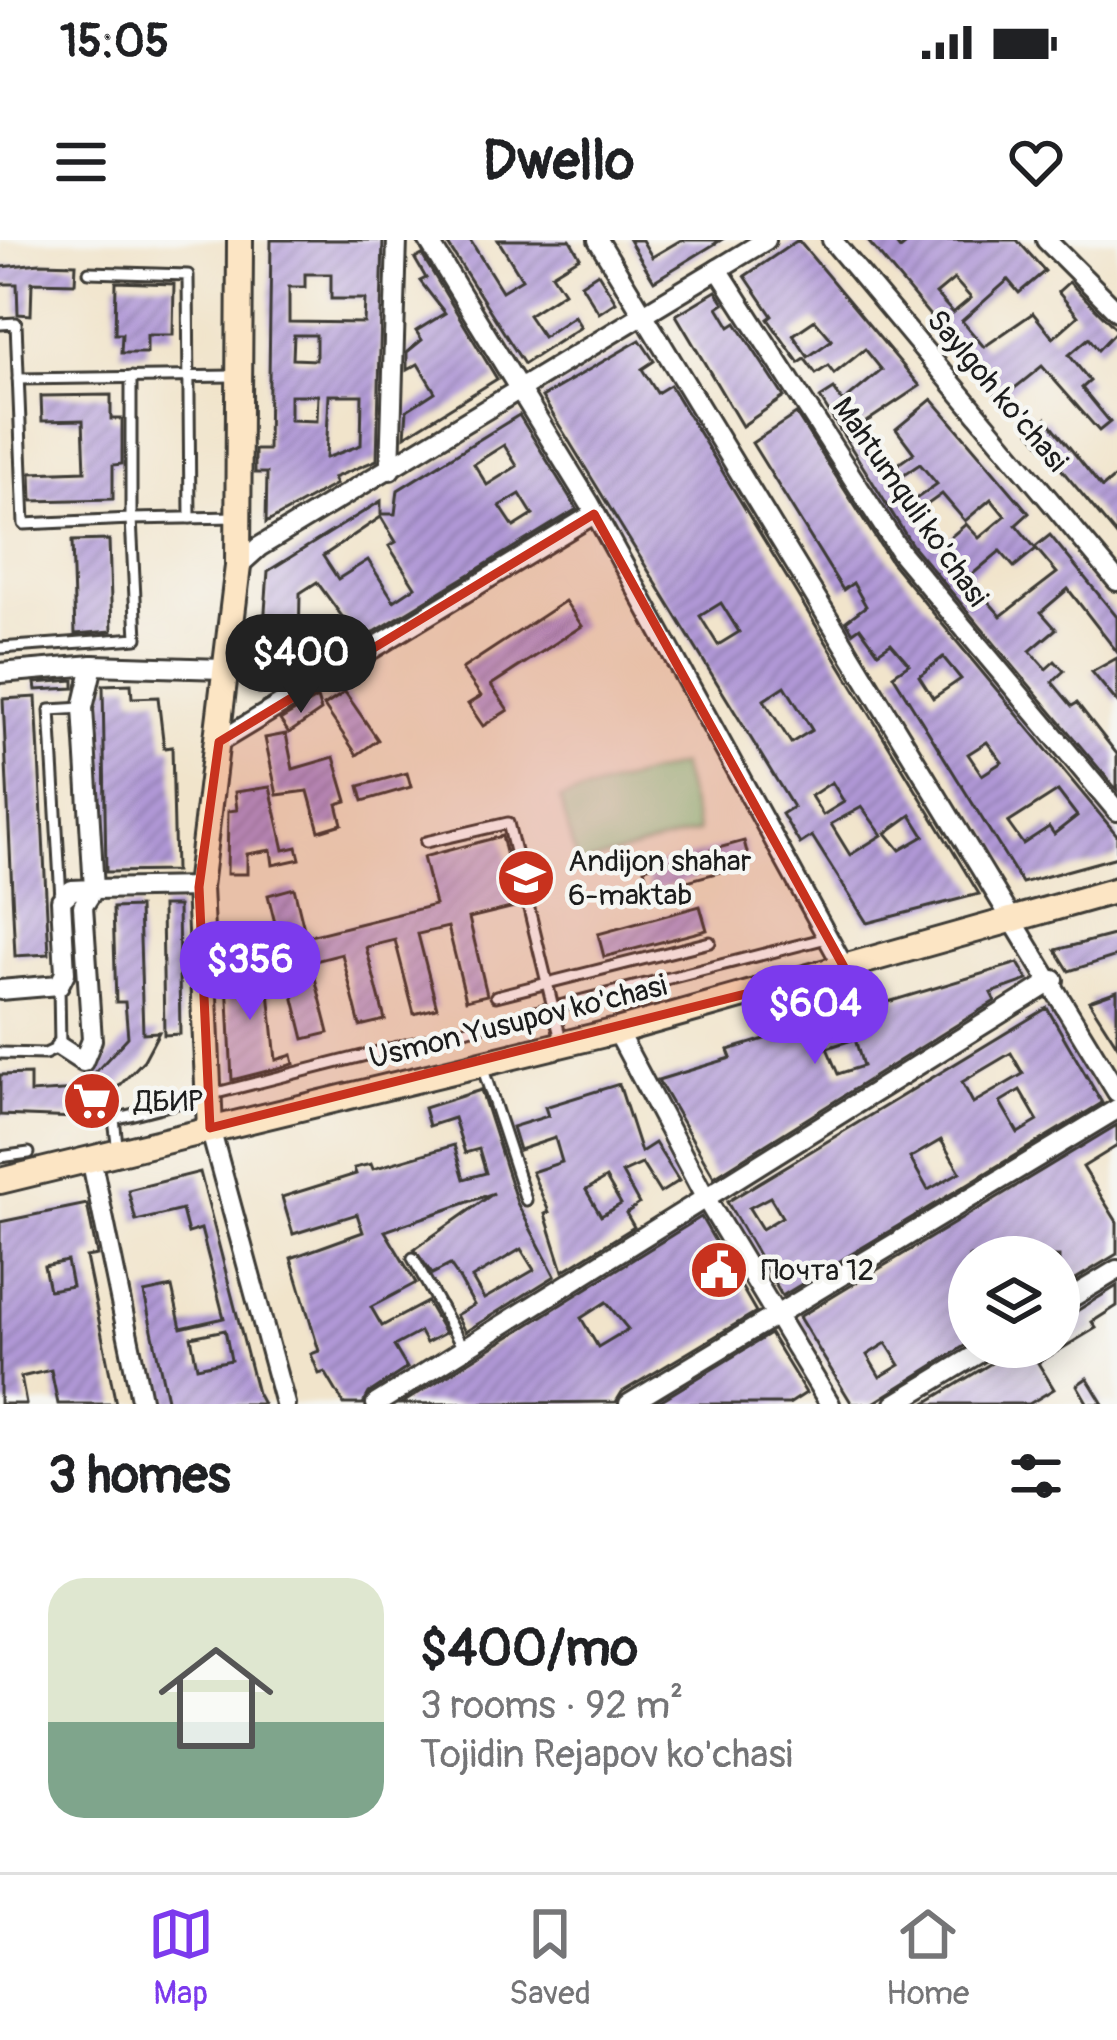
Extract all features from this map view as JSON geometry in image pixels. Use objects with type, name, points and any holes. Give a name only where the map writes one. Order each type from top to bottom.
[{"type":"main road","points":[[209,1128],[199,886],[238,566],[240,240]]},
{"type":"main road","name":"Usmon Yusupov ko'chasi","points":[[0,1181],[617,1031],[1117,890]]},
{"type":"street","points":[[390,470],[397,240]]},
{"type":"street","points":[[428,240],[594,514],[844,969]]},
{"type":"street","points":[[598,240],[1011,920],[1054,980],[1117,1092]]},
{"type":"street","points":[[238,566],[259,547],[766,240]]},
{"type":"street","name":"Saylgoh ko'chasi","points":[[832,240],[1117,581]]},
{"type":"street","points":[[1046,240],[1117,310]]},
{"type":"street","name":"Mahtumquli ko'chasi","points":[[718,269],[901,553],[1117,811]]},
{"type":"street","points":[[219,742],[594,514]]},
{"type":"street","points":[[0,673],[93,665],[223,669]]},
{"type":"street","points":[[60,1047],[83,1062],[92,1040],[82,906],[94,889],[83,708],[93,665]]},
{"type":"street","points":[[0,990],[59,985],[64,973],[61,901],[72,890],[199,886]]},
{"type":"street","points":[[376,1404],[1054,980]]},
{"type":"street","points":[[617,1031],[706,1199],[830,1404]]},
{"type":"street","points":[[629,1404],[1117,1108]]},
{"type":"street","points":[[209,1128],[285,1404]]},
{"type":"street","points":[[92,1158],[142,1404]]},
{"type":"street","points":[[1080,1292],[1117,1270]]},
{"type":"street","points":[[895,1404],[954,1368]]},
{"type":"lane","points":[[89,272],[188,275],[190,518]]},
{"type":"lane","points":[[0,324],[16,323],[24,524],[238,517]]},
{"type":"lane","points":[[18,379],[238,376]]},
{"type":"lane","points":[[0,648],[137,638],[131,377]]},
{"type":"lane","points":[[61,901],[50,710],[83,708]]},
{"type":"lane","points":[[426,842],[508,823],[562,1044]]},
{"type":"lane","points":[[118,1152],[114,1119],[827,938]]},
{"type":"lane","points":[[496,996],[710,942]]},
{"type":"lane","points":[[0,1053],[45,1054],[60,1047],[59,985]]},
{"type":"lane","points":[[481,1064],[526,1199]]},
{"type":"lane","points":[[0,1157],[28,1153]]},
{"type":"lane","points":[[413,1258],[464,1349]]},
{"type":"highlighted area","points":[[594,514],[845,969],[210,1128],[199,887],[219,742]]},
{"type":"green space","points":[[680,765],[698,832],[578,865],[560,799]]},
{"type":"building","points":[[271,240],[383,240],[377,460],[333,478],[336,484],[266,523],[267,473],[255,473],[255,450],[268,450]],"holes":[[[305,274],[331,274],[331,299],[365,299],[364,323],[289,322],[289,287],[305,287]],[[294,335],[316,335],[316,360],[293,359]],[[290,395],[318,395],[317,421],[290,420]],[[329,395],[362,395],[361,445],[326,458]]]},
{"type":"building","points":[[445,240],[470,240],[502,291],[522,279],[498,240],[570,240],[580,257],[552,274],[564,292],[528,315],[543,337],[574,316],[581,327],[524,364]]},
{"type":"building","points":[[629,240],[642,240],[652,257],[681,240],[721,240],[654,281]]},
{"type":"building","points":[[798,240],[920,386],[860,426],[888,471],[914,453],[896,429],[932,399],[1029,513],[1016,525],[1036,549],[1014,567],[1000,551],[968,578],[1001,616],[1057,573],[1035,547],[1050,535],[1117,617],[1117,652],[1068,589],[1041,612],[1056,629],[1030,651],[1046,669],[1055,661],[1064,671],[1052,682],[1072,706],[1077,703],[1117,754],[1117,790],[912,545],[820,398],[834,389],[843,402],[882,370],[865,349],[834,374],[828,366],[816,374],[805,359],[799,363],[745,276]],"holes":[[[815,320],[832,340],[808,357],[793,335]],[[920,464],[937,484],[910,503],[896,480]],[[942,494],[965,521],[991,499],[1005,516],[979,538],[966,524],[940,546],[914,514]]]},
{"type":"building","points":[[867,240],[893,240],[900,249],[911,240],[1017,240],[1045,271],[1019,293],[1008,280],[962,321],[984,347],[1033,313],[1053,338],[1078,316],[1058,292],[1069,282],[1117,330],[1098,350],[1089,338],[1069,355],[1090,381],[1082,388],[1110,422],[1099,431],[1042,366],[1000,400]],"holes":[[[954,279],[971,298],[953,313],[936,294]]]},
{"type":"building","points":[[422,255],[497,379],[405,436],[407,410],[435,392],[418,364],[407,370],[407,352],[422,340],[416,331],[445,313],[420,281],[426,278],[415,259]]},
{"type":"building","points":[[76,264],[75,283],[32,282],[31,315],[18,314],[17,284],[0,284],[0,267]]},
{"type":"building","points":[[598,273],[616,302],[599,313],[581,284]]},
{"type":"building","points":[[116,282],[174,284],[173,335],[147,335],[147,353],[121,353],[122,334],[115,334]]},
{"type":"building","points":[[716,291],[724,303],[718,307],[730,327],[736,323],[784,397],[742,426],[676,315]]},
{"type":"building","points":[[640,340],[654,361],[642,369],[657,393],[670,385],[979,894],[867,923],[812,836],[800,844],[782,814],[793,807],[542,397]],"holes":[[[721,603],[739,632],[718,645],[700,616]],[[785,686],[812,730],[791,743],[764,700]],[[832,782],[844,802],[823,815],[811,796]],[[862,807],[882,835],[850,855],[831,824]],[[911,815],[924,836],[900,850],[886,833]]]},
{"type":"building","points":[[111,395],[111,419],[122,419],[122,464],[113,465],[113,499],[32,501],[31,473],[85,471],[83,420],[42,421],[41,396]]},
{"type":"building","points":[[796,414],[891,562],[1117,835],[1117,857],[1022,883],[893,675],[909,664],[891,643],[878,652],[860,627],[853,632],[846,621],[866,606],[853,583],[843,590],[752,443]],"holes":[[[943,657],[961,679],[933,698],[919,676]],[[987,742],[1002,762],[982,775],[968,754]],[[1058,791],[1077,816],[1054,834],[1049,827],[1023,844],[1008,823]]]},
{"type":"building","points":[[519,415],[577,509],[274,693],[259,693],[268,571],[381,501],[381,514],[395,514],[398,490]],"holes":[[[504,445],[517,466],[487,485],[474,464]],[[520,494],[533,515],[514,527],[500,506]],[[381,517],[396,542],[389,546],[415,587],[394,601],[368,560],[338,579],[323,556]],[[317,582],[349,626],[332,637],[337,645],[299,645],[300,593]]]},
{"type":"building","points":[[1046,418],[1102,488],[1117,475],[1117,536],[1030,432]]},
{"type":"building","points":[[109,540],[112,631],[75,634],[72,541]]},
{"type":"building","points":[[565,601],[582,626],[491,685],[508,710],[483,726],[468,704],[481,696],[462,669]]},
{"type":"building","points":[[1117,658],[1117,702],[1092,672]]},
{"type":"building","points":[[74,680],[74,688],[36,690],[35,683]]},
{"type":"building","points":[[131,684],[132,698],[158,697],[164,748],[172,747],[175,871],[106,872],[103,685]]},
{"type":"building","points":[[345,692],[378,740],[357,755],[324,706]]},
{"type":"building","points":[[36,697],[49,954],[15,956],[3,699]]},
{"type":"building","points":[[317,698],[321,711],[289,733],[280,720]]},
{"type":"building","points":[[286,734],[293,769],[334,757],[347,801],[337,804],[342,824],[319,831],[308,791],[277,795],[265,738]]},
{"type":"building","points":[[407,773],[411,787],[363,801],[359,786]]},
{"type":"building","points":[[270,787],[284,850],[297,847],[300,859],[273,865],[271,850],[247,854],[247,874],[227,874],[228,811],[237,810],[235,792]]},
{"type":"building","points":[[502,836],[519,906],[469,918],[487,995],[466,1000],[448,927],[418,934],[437,1008],[414,1014],[395,940],[366,947],[385,1020],[360,1026],[342,954],[311,962],[329,1033],[304,1039],[268,895],[294,888],[306,937],[435,905],[423,857]]},
{"type":"building","points":[[744,841],[750,864],[650,891],[644,868]]},
{"type":"building","points":[[162,906],[178,906],[180,1034],[164,1035]]},
{"type":"building","points":[[700,906],[707,930],[604,957],[598,934]]},
{"type":"building","points":[[139,907],[143,1033],[159,1032],[144,1060],[99,1107],[77,1118],[0,1115],[0,1075],[30,1074],[30,1093],[79,1090],[128,1037],[125,1002],[116,1002],[113,908]]},
{"type":"building","points":[[1117,934],[1117,956],[1069,971],[1056,950]]},
{"type":"building","points":[[252,957],[256,994],[269,992],[276,1060],[292,1055],[294,1064],[232,1080],[226,960]]},
{"type":"building","points":[[1018,963],[1028,980],[991,993],[995,1001],[714,1177],[658,1080],[731,1058],[728,1050]],"holes":[[[855,1039],[863,1066],[838,1074],[827,1048]]]},
{"type":"building","points":[[1117,991],[1117,1045],[1089,1001]]},
{"type":"building","points":[[1047,1008],[1102,1103],[782,1296],[727,1202]],"holes":[[[1011,1053],[1023,1074],[973,1103],[962,1082]],[[1020,1090],[1038,1121],[1018,1133],[1000,1102]],[[941,1140],[960,1172],[928,1190],[910,1158]],[[770,1197],[782,1217],[762,1229],[749,1208]]]},
{"type":"building","points":[[619,1084],[641,1152],[655,1143],[679,1181],[660,1193],[642,1164],[622,1173],[639,1204],[626,1213],[634,1227],[563,1271],[545,1214],[549,1212],[532,1172],[562,1162],[555,1138],[519,1150],[512,1127],[548,1116],[545,1107]],"holes":[[[606,1178],[621,1204],[601,1216],[586,1190]]]},
{"type":"building","points":[[481,1090],[517,1203],[555,1276],[465,1332],[456,1315],[474,1305],[459,1278],[450,1265],[432,1274],[414,1249],[494,1193],[385,1231],[416,1283],[371,1307],[382,1326],[427,1302],[445,1333],[426,1343],[420,1332],[394,1346],[407,1368],[369,1393],[363,1404],[344,1404],[325,1372],[319,1374],[311,1354],[319,1351],[291,1258],[363,1232],[357,1214],[293,1234],[282,1197],[356,1174],[354,1168],[371,1164],[373,1169],[454,1145],[464,1179],[486,1173],[479,1149],[465,1153],[454,1118],[429,1126],[424,1108]],"holes":[[[521,1249],[534,1270],[484,1299],[472,1278]]]},
{"type":"building","points":[[1117,1125],[1117,1146],[1083,1167],[1117,1222],[1117,1254],[1080,1276],[1080,1236],[948,1236],[948,1356],[872,1404],[852,1404],[799,1317]],"holes":[[[886,1343],[900,1365],[880,1377],[867,1355]]]},
{"type":"building","points":[[200,1172],[263,1404],[168,1404],[144,1293],[172,1287],[181,1328],[224,1318],[201,1229],[188,1233],[182,1210],[136,1221],[128,1190]],"holes":[[[225,1330],[231,1360],[197,1367],[191,1337]]]},
{"type":"building","points":[[87,1204],[97,1255],[86,1257],[116,1404],[58,1404],[51,1370],[21,1377],[26,1404],[0,1404],[0,1222]],"holes":[[[67,1261],[72,1286],[49,1290],[44,1266]]]},
{"type":"building","points":[[701,1217],[756,1312],[622,1392],[616,1402],[401,1404]],"holes":[[[606,1302],[628,1329],[598,1347],[581,1318]]]},
{"type":"building","points":[[1117,1286],[1117,1306],[1092,1322],[1096,1328],[1080,1338],[1080,1309]]},
{"type":"building","points":[[770,1334],[806,1393],[789,1404],[655,1404]]},
{"type":"building","points":[[983,1368],[1041,1368],[1054,1389],[1029,1404],[924,1404]]},
{"type":"building","points":[[1087,1378],[1103,1404],[1088,1404],[1077,1385]]},
{"type":"place","name":"Andijon shahar 6-maktab","points":[[526,878]]},
{"type":"place","name":"ДБИР","points":[[92,1101]]},
{"type":"place","name":"Почта 12","points":[[719,1270]]}]
